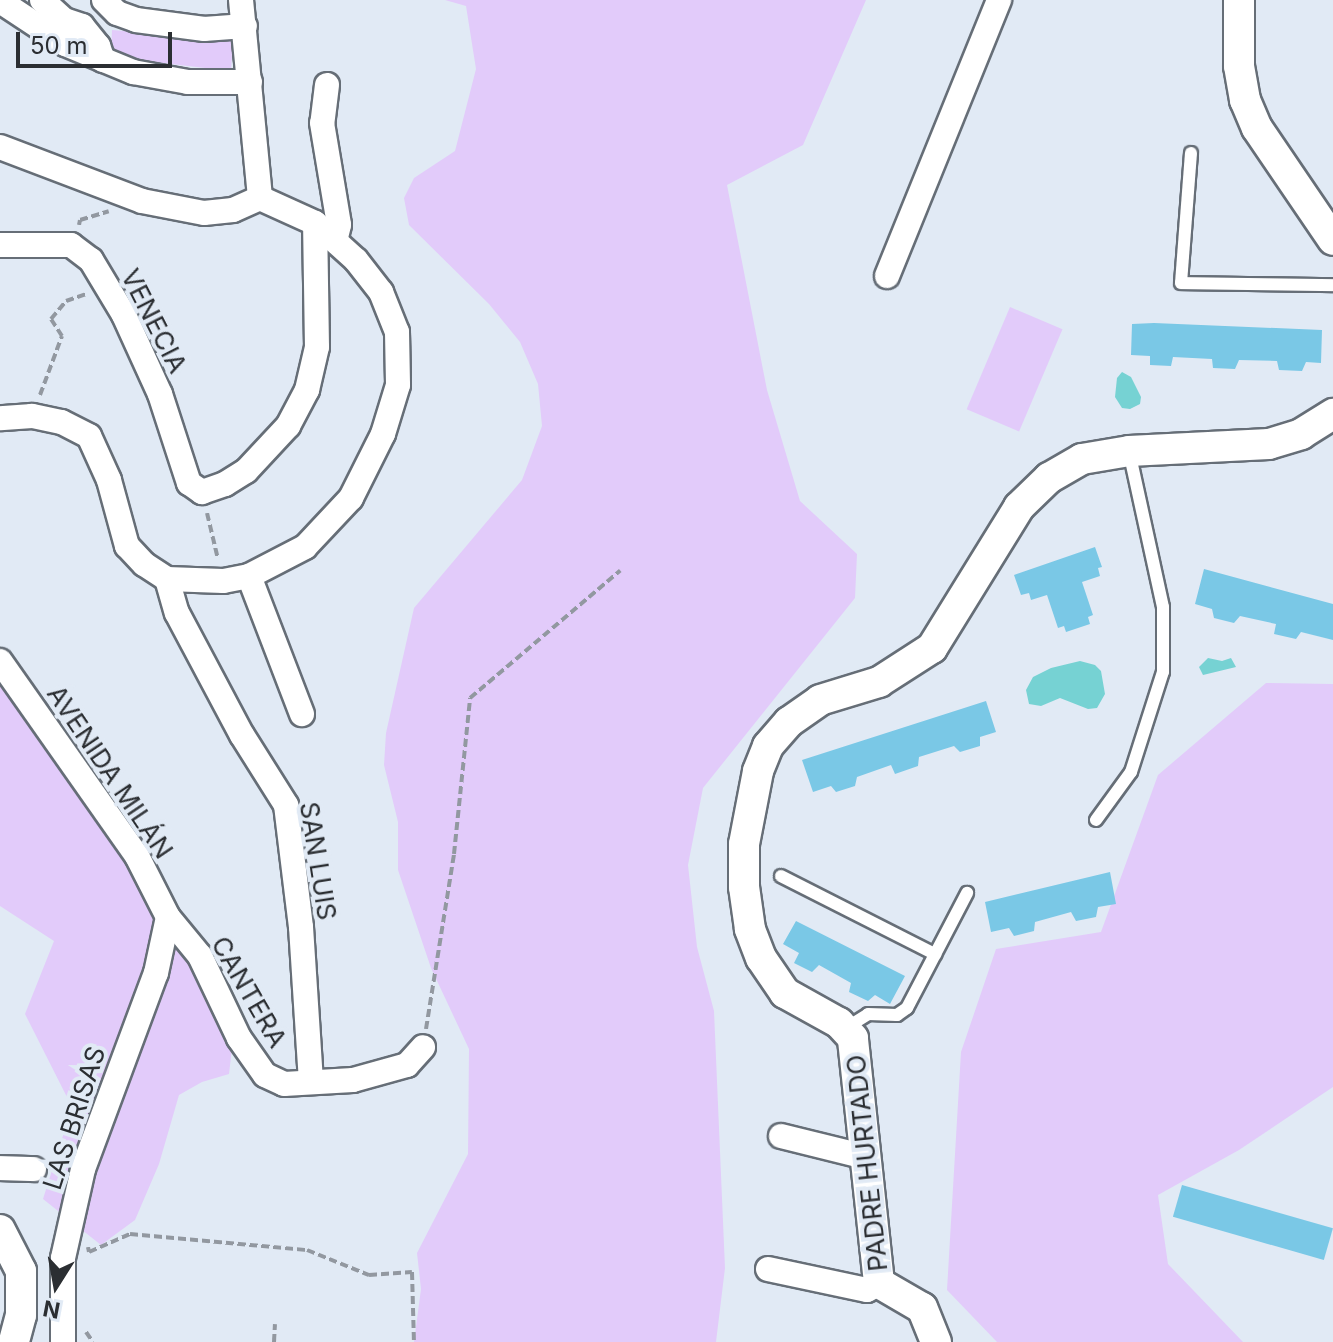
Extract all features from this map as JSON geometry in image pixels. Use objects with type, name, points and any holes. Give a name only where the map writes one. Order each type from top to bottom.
[{"type":"street","points":[[42,0],[64,20],[82,26],[98,46],[103,60]]},
{"type":"street","points":[[104,0],[117,13],[136,20],[204,29],[245,26]]},
{"type":"street","points":[[241,0],[260,198]]},
{"type":"street","points":[[887,276],[999,0]]},
{"type":"street","points":[[1239,0],[1239,66],[1245,100],[1257,128],[1333,240]]},
{"type":"street","points":[[0,1],[65,44],[133,72],[188,82],[250,82]]},
{"type":"street","points":[[327,85],[322,123],[339,225],[335,241]]},
{"type":"street","points":[[0,147],[142,201],[204,213],[233,210],[260,198],[315,223],[356,260],[381,292],[397,332],[398,385],[383,434],[351,498],[305,547],[249,576],[223,581],[167,579],[144,564],[127,546],[109,480],[89,436],[61,422],[32,416],[0,418]]},
{"type":"street","points":[[202,492],[225,484],[246,471],[288,426],[307,390],[317,347],[315,223]]},
{"type":"street","points":[[0,245],[71,245]]},
{"type":"street","name":"VENECIA","points":[[71,245],[91,260],[124,315],[160,394],[189,483],[202,492]]},
{"type":"street","name":"PADRE HURTADO","points":[[936,1342],[922,1308],[879,1283],[857,1054],[846,1028],[785,993],[761,958],[750,929],[744,887],[744,844],[758,771],[768,746],[789,722],[820,700],[879,682],[932,648],[1019,507],[1049,478],[1082,459],[1129,451],[1269,444],[1301,434],[1333,414]]},
{"type":"street","points":[[249,576],[302,714]]},
{"type":"street","name":"SAN LUIS","points":[[167,579],[177,613],[242,735],[286,805],[301,927],[311,1082]]},
{"type":"street","name":"AVENIDA MILÁN","points":[[0,661],[137,856],[168,917]]},
{"type":"street","name":"CANTERA","points":[[168,917],[200,956],[239,1038],[265,1075],[284,1084],[353,1080],[407,1065],[423,1047]]},
{"type":"street","name":"LAS BRISAS","points":[[63,1342],[63,1258],[74,1204],[111,1087],[156,973],[168,917]]},
{"type":"street","points":[[781,1136],[866,1157]]},
{"type":"street","points":[[0,1168],[34,1169]]},
{"type":"street","points":[[0,1230],[21,1271],[21,1315],[14,1342]]},
{"type":"street","points":[[768,1269],[867,1290],[879,1283]]},
{"type":"lane","points":[[1191,153],[1181,283],[1333,285]]},
{"type":"lane","points":[[1096,820],[1131,772],[1163,672],[1163,607],[1129,451]]},
{"type":"lane","points":[[781,876],[935,954]]},
{"type":"lane","points":[[846,1028],[868,1014],[897,1015],[907,1008],[967,893]]},
{"type":"path","points":[[71,245],[80,220],[142,201]]},
{"type":"path","points":[[32,416],[62,336],[51,319],[66,301],[87,294],[124,315]]},
{"type":"path","points":[[202,492],[223,581]]},
{"type":"path","points":[[423,1047],[454,854],[470,698],[620,571]]},
{"type":"path","points":[[130,1234],[307,1250],[369,1275],[412,1272],[414,1342]]},
{"type":"path","points":[[274,1342],[275,1324]]},
{"type":"shaded area","points":[[445,0],[866,0],[803,145],[727,185],[767,390],[800,501],[857,554],[855,598],[703,788],[688,865],[697,947],[714,1011],[725,1268],[716,1342],[414,1342],[421,1289],[417,1253],[468,1154],[469,1049],[431,968],[398,870],[398,822],[384,765],[386,733],[414,608],[522,480],[542,426],[538,384],[520,342],[489,304],[409,225],[404,198],[414,178],[455,151],[476,69],[466,6]]},
{"type":"shaded area","points":[[112,30],[233,40],[231,71],[111,57]]},
{"type":"shaded area","points":[[1010,307],[1062,329],[1019,431],[967,409]]},
{"type":"shaded area","points":[[0,669],[35,713],[234,1031],[229,1074],[202,1082],[179,1095],[159,1164],[135,1220],[101,1245],[43,1199],[72,1107],[25,1014],[54,941],[0,906]]},
{"type":"shaded area","points":[[1266,683],[1333,684],[1333,1087],[1239,1150],[1158,1195],[1168,1264],[1243,1342],[997,1342],[947,1290],[961,1052],[996,949],[1101,932],[1158,775]]},
{"type":"water","points":[[1122,372],[1131,377],[1141,397],[1140,404],[1130,409],[1122,408],[1115,397],[1117,378]]},
{"type":"water","points":[[1208,658],[1222,661],[1231,658],[1236,667],[1203,675],[1199,667]]},
{"type":"water","points":[[1080,661],[1095,665],[1101,671],[1105,694],[1097,708],[1088,709],[1060,698],[1041,706],[1029,704],[1026,690],[1033,677],[1051,668]]},
{"type":"building","points":[[1132,324],[1322,330],[1321,363],[1306,362],[1302,371],[1279,370],[1277,361],[1239,360],[1235,369],[1213,368],[1212,359],[1173,357],[1171,366],[1150,365],[1150,356],[1131,355]]},
{"type":"building","points":[[1095,547],[1102,567],[1098,568],[1100,576],[1082,582],[1093,615],[1088,617],[1090,624],[1066,632],[1064,626],[1058,628],[1047,595],[1031,600],[1029,593],[1021,595],[1014,575]]},
{"type":"building","points":[[1204,569],[1333,604],[1333,640],[1301,632],[1296,639],[1274,634],[1276,624],[1240,616],[1234,623],[1214,618],[1212,609],[1195,604]]},
{"type":"building","points":[[986,701],[996,732],[980,737],[980,746],[960,752],[954,746],[919,757],[918,766],[895,774],[891,765],[857,777],[855,786],[836,792],[831,786],[813,792],[802,760]]},
{"type":"building","points":[[1110,872],[1116,904],[1098,907],[1096,917],[1076,921],[1071,912],[1035,922],[1034,931],[1014,936],[1009,928],[991,932],[985,902]]},
{"type":"building","points":[[796,921],[905,976],[890,1004],[875,995],[868,1001],[849,992],[851,983],[819,965],[812,972],[794,963],[799,953],[783,944]]},
{"type":"building","points":[[1182,1185],[1333,1228],[1324,1260],[1173,1217]]}]
